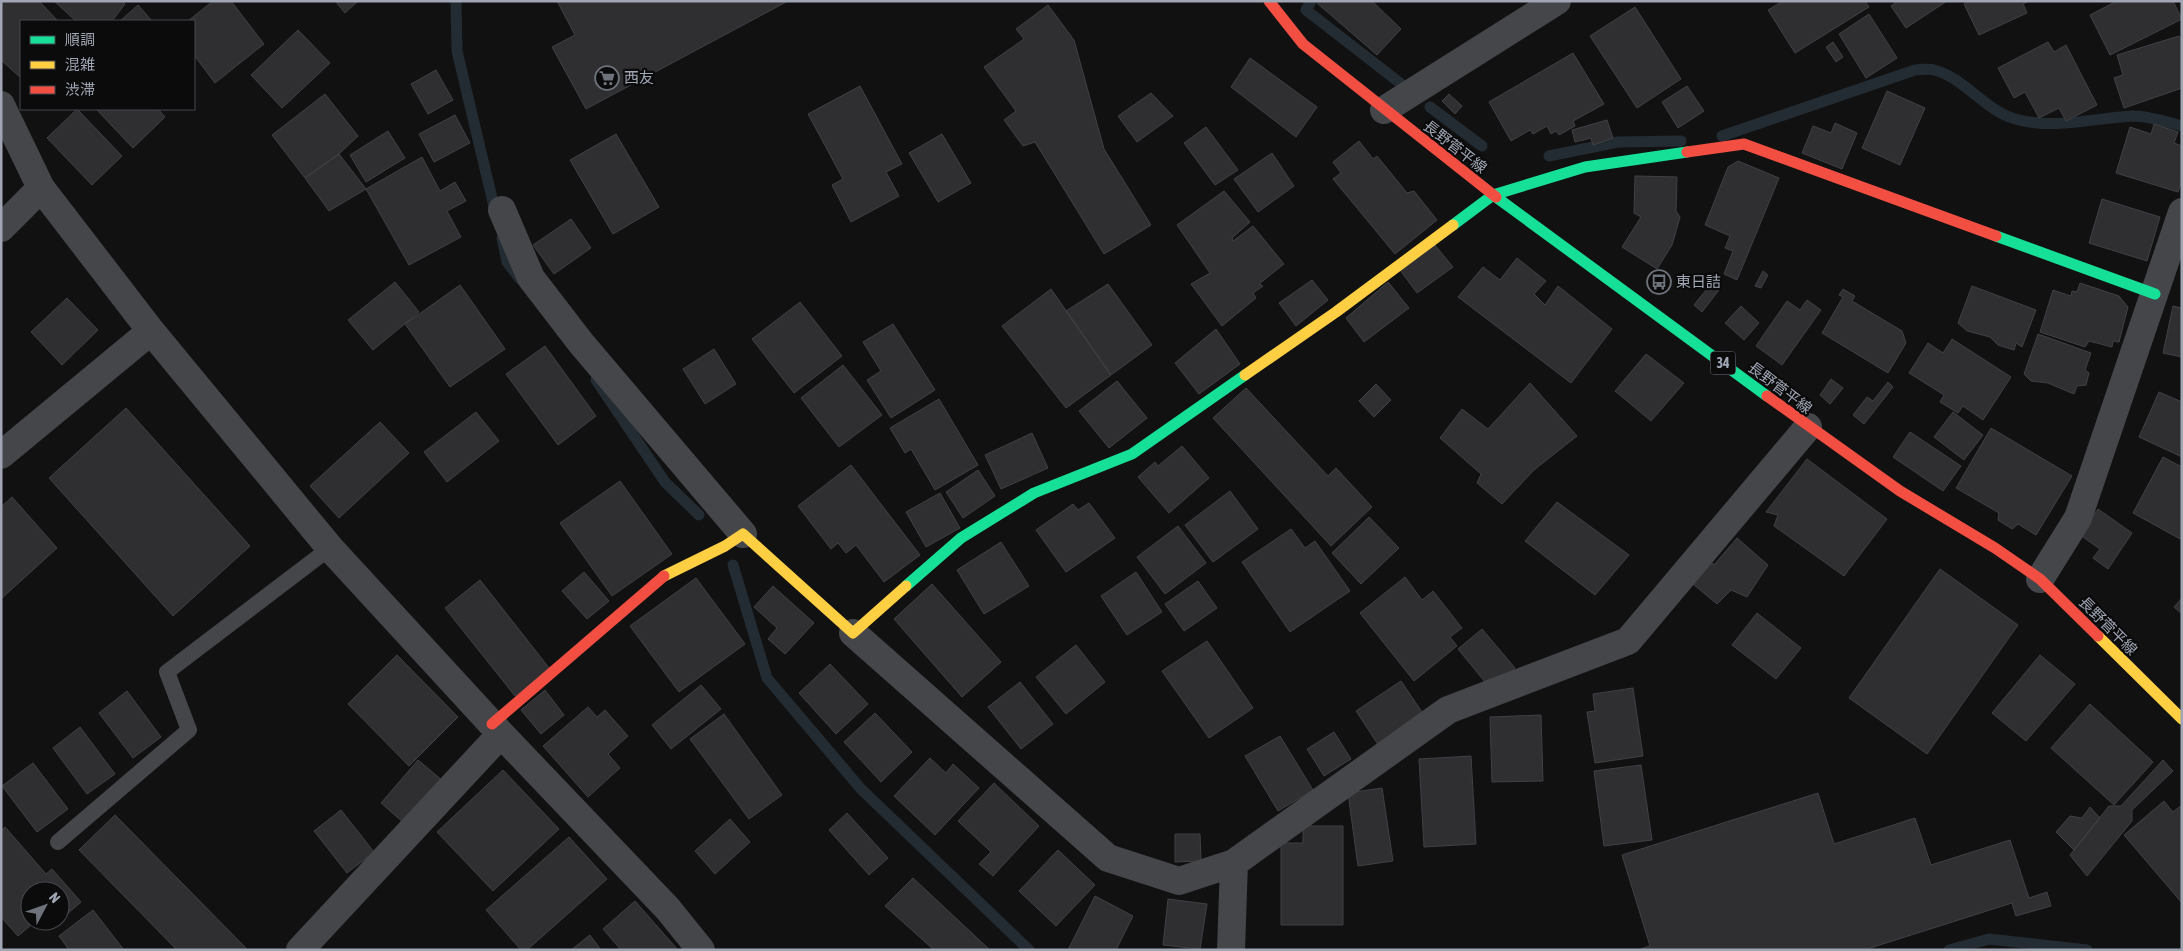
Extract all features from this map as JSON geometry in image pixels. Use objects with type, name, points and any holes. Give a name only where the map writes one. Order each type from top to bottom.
[{"type":"street","name":"長野菅平線","points":[[1269,1],[1303,44],[1493,195],[1808,427],[1900,490],[2040,579],[2182,719]]},
{"type":"street","points":[[1384,110],[1556,1]]},
{"type":"street","points":[[1,105],[41,188],[151,331],[330,548],[497,729],[668,909],[701,950]]},
{"type":"street","points":[[853,633],[961,538],[1034,492],[1132,454],[1336,312],[1493,195],[1585,167],[1744,144],[2155,294]]},
{"type":"street","points":[[1,228],[41,188]]},
{"type":"street","points":[[502,210],[531,278],[581,343],[743,534],[1108,858],[1179,881],[1234,864],[1448,710],[1628,641],[1808,427]]},
{"type":"street","points":[[2040,579],[2078,518],[2182,212]]},
{"type":"street","points":[[1,455],[151,331]]},
{"type":"street","points":[[300,950],[497,729],[659,578],[724,546],[743,534]]},
{"type":"street","points":[[1231,950],[1234,864]]},
{"type":"lane","points":[[58,842],[189,730],[167,672],[330,548]]},
{"type":"building","points":[[1,1],[39,1],[57,20],[20,20],[20,77],[1,60]]},
{"type":"building","points":[[54,1],[122,1],[125,4],[113,20],[75,20]]},
{"type":"building","points":[[213,1],[231,1],[264,44],[215,83],[195,56],[195,20],[189,20]]},
{"type":"building","points":[[335,1],[358,1],[345,13]]},
{"type":"building","name":"西友","points":[[557,1],[788,1],[586,109],[552,47],[575,35]]},
{"type":"building","points":[[1318,1],[1372,1],[1401,29],[1377,55],[1317,3]]},
{"type":"building","points":[[1783,1],[1865,1],[1869,7],[1795,53],[1768,10]]},
{"type":"building","points":[[1898,1],[1947,1],[1906,28],[1891,6]]},
{"type":"building","points":[[1970,1],[2029,1],[2023,4],[2027,13],[1979,35],[1964,4]]},
{"type":"building","points":[[2117,1],[2173,1],[2182,19],[2110,55],[2090,15]]},
{"type":"building","points":[[138,5],[151,20],[121,20]]},
{"type":"building","points":[[1048,5],[1074,40],[1104,149],[1151,225],[1104,254],[1035,142],[1023,146],[1004,120],[1016,111],[984,67],[1024,39],[1016,29]]},
{"type":"building","points":[[1635,7],[1681,79],[1637,108],[1590,36]]},
{"type":"building","points":[[1869,14],[1897,58],[1866,78],[1839,34]]},
{"type":"building","points":[[298,30],[330,63],[282,108],[251,75]]},
{"type":"building","points":[[2179,36],[2182,40],[2182,88],[2124,108],[2114,78],[2123,75],[2117,55]]},
{"type":"building","points":[[1833,42],[1843,57],[1836,62],[1826,47]]},
{"type":"building","points":[[2048,42],[2054,52],[2066,45],[2097,105],[2066,121],[2059,108],[2039,118],[2025,92],[2014,98],[1998,68]]},
{"type":"building","points":[[1573,53],[1604,104],[1573,121],[1575,126],[1559,135],[1556,131],[1551,134],[1547,126],[1533,134],[1530,130],[1511,141],[1489,102]]},
{"type":"building","points":[[1250,58],[1317,107],[1296,137],[1231,87]]},
{"type":"building","points":[[436,70],[453,100],[428,114],[411,84]]},
{"type":"building","points":[[860,86],[902,164],[886,172],[899,196],[851,222],[832,185],[843,179],[808,114]]},
{"type":"building","points":[[1687,86],[1704,111],[1678,128],[1662,102]]},
{"type":"building","points":[[1887,91],[1925,108],[1900,165],[1862,148]]},
{"type":"building","points":[[1151,93],[1173,116],[1137,142],[1118,116]]},
{"type":"building","points":[[325,94],[358,136],[339,154],[305,178],[272,135]]},
{"type":"building","points":[[1449,94],[1462,106],[1455,114],[1442,101]]},
{"type":"building","points":[[78,110],[122,156],[92,185],[47,138]]},
{"type":"building","points":[[97,110],[159,110],[165,117],[133,148]]},
{"type":"building","points":[[455,115],[470,143],[434,162],[419,134]]},
{"type":"building","points":[[1607,120],[1613,138],[1593,145],[1591,138],[1575,142],[1572,130]]},
{"type":"building","points":[[1835,123],[1857,133],[1842,169],[1802,153],[1813,126],[1831,133]]},
{"type":"building","points":[[2154,124],[2178,132],[2174,143],[2182,146],[2182,179],[2178,192],[2116,173],[2130,127],[2151,134]]},
{"type":"building","points":[[1206,127],[1238,170],[1215,185],[1184,143]]},
{"type":"building","points":[[388,131],[405,158],[366,182],[350,155]]},
{"type":"building","points":[[616,134],[659,207],[613,234],[570,160]]},
{"type":"building","points":[[942,134],[971,183],[938,202],[909,153]]},
{"type":"building","points":[[1359,141],[1373,159],[1377,156],[1407,193],[1414,191],[1437,220],[1395,254],[1333,179],[1341,173],[1333,162]]},
{"type":"building","points":[[1272,153],[1294,186],[1258,212],[1234,179]]},
{"type":"building","points":[[339,154],[366,189],[329,211],[305,178]]},
{"type":"building","points":[[422,157],[440,191],[455,182],[466,201],[447,211],[461,237],[409,265],[366,189]]},
{"type":"building","points":[[1738,161],[1779,178],[1737,280],[1724,274],[1733,251],[1725,248],[1730,236],[1705,225],[1728,167]]},
{"type":"building","points":[[1635,176],[1677,177],[1676,211],[1680,217],[1672,245],[1657,269],[1622,247],[1641,217],[1634,213]]},
{"type":"building","points":[[1224,191],[1250,222],[1232,238],[1233,241],[1253,226],[1284,264],[1259,284],[1263,286],[1253,293],[1256,298],[1222,326],[1191,284],[1210,273],[1177,225]]},
{"type":"building","points":[[2102,199],[2160,217],[2147,261],[2089,243]]},
{"type":"building","points":[[571,219],[591,248],[554,274],[533,245]]},
{"type":"building","points":[[1434,244],[1453,267],[1417,293],[1400,270]]},
{"type":"building","points":[[1517,258],[1546,281],[1534,294],[1545,305],[1558,286],[1612,329],[1571,383],[1458,297],[1483,267],[1500,280]]},
{"type":"building","points":[[1763,271],[1768,275],[1761,288],[1755,286]]},
{"type":"building","points":[[1312,280],[1328,300],[1296,326],[1279,303]]},
{"type":"building","points":[[395,282],[419,312],[373,350],[348,320]]},
{"type":"building","points":[[1388,282],[1409,308],[1364,342],[1346,318]]},
{"type":"building","points":[[2080,283],[2119,296],[2128,307],[2119,342],[2113,341],[2112,347],[2089,341],[2085,347],[2040,332],[2053,290],[2071,296],[2072,291],[2077,292]]},
{"type":"building","points":[[1108,284],[1152,345],[1111,375],[1066,311]]},
{"type":"building","points":[[1711,284],[1719,290],[1702,312],[1694,305]]},
{"type":"building","points":[[460,285],[505,349],[450,387],[405,324]]},
{"type":"building","points":[[1972,286],[2036,310],[2022,347],[2016,343],[2014,350],[1998,345],[1990,337],[1967,331],[1958,323]]},
{"type":"building","points":[[1051,289],[1111,375],[1066,408],[1002,326]]},
{"type":"building","points":[[1843,289],[1855,296],[1852,301],[1902,331],[1906,343],[1888,373],[1822,333],[1843,297],[1839,295]]},
{"type":"building","points":[[67,298],[98,330],[62,365],[31,332]]},
{"type":"building","points":[[1807,300],[1821,310],[1782,365],[1756,346],[1787,301],[1800,310]]},
{"type":"building","points":[[800,302],[842,356],[794,393],[752,339]]},
{"type":"building","points":[[1741,306],[1759,323],[1744,340],[1725,323]]},
{"type":"building","points":[[2173,306],[2182,308],[2182,357],[2163,353]]},
{"type":"building","points":[[893,324],[935,390],[891,418],[867,380],[881,371],[863,342]]},
{"type":"building","points":[[1216,329],[1240,364],[1199,394],[1175,363]]},
{"type":"building","points":[[2038,334],[2091,353],[2085,370],[2089,373],[2086,385],[2077,386],[2074,394],[2048,383],[2031,381],[2024,374]]},
{"type":"building","points":[[1952,339],[2011,377],[1983,420],[1963,406],[1958,413],[1940,402],[1944,395],[1909,373],[1928,343],[1943,353]]},
{"type":"building","points":[[545,346],[596,416],[558,445],[506,374]]},
{"type":"building","points":[[714,349],[736,384],[705,404],[683,369]]},
{"type":"building","points":[[1646,354],[1684,383],[1651,421],[1615,391]]},
{"type":"building","points":[[843,365],[882,415],[839,447],[801,398]]},
{"type":"building","points":[[1831,379],[1843,388],[1830,404],[1820,395]]},
{"type":"building","points":[[1117,381],[1147,418],[1109,448],[1079,411]]},
{"type":"building","points":[[1888,382],[1893,387],[1864,424],[1853,415],[1867,397],[1873,401]]},
{"type":"building","points":[[1530,383],[1577,436],[1534,470],[1502,504],[1477,483],[1481,474],[1440,438],[1462,409],[1488,429]]},
{"type":"building","points":[[1376,384],[1391,400],[1374,417],[1359,401]]},
{"type":"building","points":[[1246,388],[1328,476],[1336,468],[1372,507],[1331,546],[1213,418]]},
{"type":"building","points":[[2159,392],[2182,402],[2182,457],[2139,437]]},
{"type":"building","points":[[939,399],[978,465],[935,490],[911,449],[905,453],[890,428]]},
{"type":"building","points":[[126,408],[250,546],[173,616],[49,478]]},
{"type":"building","points":[[476,412],[499,441],[447,482],[424,452]]},
{"type":"building","points":[[1953,412],[1983,435],[1964,460],[1934,437]]},
{"type":"building","points":[[380,422],[409,453],[339,518],[310,486]]},
{"type":"building","points":[[1991,428],[2072,476],[2036,535],[2018,524],[2012,529],[1998,520],[1999,513],[1956,488]]},
{"type":"building","points":[[1910,432],[1961,466],[1943,491],[1893,457]]},
{"type":"building","points":[[1032,433],[1048,468],[1001,489],[985,455]]},
{"type":"building","points":[[1182,446],[1209,478],[1169,513],[1138,477],[1155,462],[1158,466]]},
{"type":"building","points":[[2163,457],[2182,467],[2182,540],[2133,513]]},
{"type":"building","points":[[1807,459],[1887,519],[1844,576],[1774,526],[1778,515],[1766,512]]},
{"type":"building","points":[[851,465],[920,555],[884,582],[856,545],[846,553],[838,543],[831,549],[798,506]]},
{"type":"building","points":[[978,470],[995,496],[963,518],[946,492]]},
{"type":"building","points":[[620,481],[672,554],[612,596],[560,523]]},
{"type":"building","points":[[1230,491],[1258,529],[1213,562],[1185,525]]},
{"type":"building","points":[[940,493],[960,528],[926,547],[906,512]]},
{"type":"building","points":[[12,497],[57,548],[1,599],[1,507]]},
{"type":"building","points":[[1557,502],[1629,555],[1595,595],[1525,541]]},
{"type":"building","points":[[1089,503],[1115,538],[1066,572],[1036,530],[1073,504],[1078,510]]},
{"type":"building","points":[[2098,509],[2132,533],[2108,569],[2093,558],[2100,549],[2080,535]]},
{"type":"building","points":[[1369,517],[1399,548],[1361,584],[1332,553]]},
{"type":"building","points":[[1178,526],[1206,563],[1165,594],[1137,557]]},
{"type":"building","points":[[1291,529],[1305,548],[1315,541],[1350,591],[1290,632],[1242,562]]},
{"type":"building","points":[[1737,538],[1768,565],[1747,597],[1731,590],[1717,604],[1693,584],[1710,560],[1714,565]]},
{"type":"building","points":[[1001,542],[1029,586],[984,614],[957,570]]},
{"type":"building","points":[[1940,569],[2018,625],[1927,754],[1849,698]]},
{"type":"building","points":[[584,572],[609,601],[587,619],[562,591]]},
{"type":"building","points":[[1136,572],[1162,612],[1127,635],[1101,596]]},
{"type":"building","points":[[1405,577],[1422,600],[1433,591],[1462,628],[1450,637],[1457,646],[1414,681],[1360,613]]},
{"type":"building","points":[[696,578],[745,644],[679,692],[630,626]]},
{"type":"building","points":[[480,580],[550,669],[515,696],[445,608]]},
{"type":"building","points":[[1198,581],[1217,608],[1184,631],[1165,604]]},
{"type":"building","points":[[932,584],[1001,662],[962,697],[894,619]]},
{"type":"building","points":[[773,586],[814,623],[785,654],[768,639],[777,628],[754,607]]},
{"type":"building","points":[[2182,598],[2182,614],[2174,607]]},
{"type":"building","points":[[1757,613],[1801,648],[1776,679],[1732,645]]},
{"type":"building","points":[[1482,629],[1515,668],[1490,688],[1458,649]]},
{"type":"building","points":[[1207,641],[1253,708],[1209,738],[1162,671]]},
{"type":"building","points":[[1076,645],[1105,682],[1066,714],[1036,677]]},
{"type":"building","points":[[397,655],[458,717],[409,766],[348,704]]},
{"type":"building","points":[[2040,655],[2075,684],[2026,741],[1992,713]]},
{"type":"building","points":[[830,664],[868,704],[836,734],[799,693]]},
{"type":"building","points":[[1401,681],[1424,715],[1379,746],[1356,711]]},
{"type":"building","points":[[1020,682],[1053,724],[1021,749],[988,707]]},
{"type":"building","points":[[701,685],[721,709],[671,749],[652,725]]},
{"type":"building","points":[[1633,688],[1643,756],[1595,763],[1587,712],[1595,711],[1593,694]]},
{"type":"building","points":[[545,690],[564,715],[541,734],[521,710]]},
{"type":"building","points":[[127,691],[161,737],[133,758],[99,713]]},
{"type":"building","points":[[2090,704],[2153,762],[2114,805],[2051,748]]},
{"type":"building","points":[[588,707],[597,717],[605,710],[628,736],[608,754],[620,768],[588,797],[543,746]]},
{"type":"building","points":[[875,713],[912,752],[881,782],[844,742]]},
{"type":"building","points":[[724,714],[782,795],[749,819],[690,739]]},
{"type":"building","points":[[1541,715],[1543,781],[1492,782],[1490,717]]},
{"type":"building","points":[[80,727],[115,774],[87,794],[53,748]]},
{"type":"building","points":[[1334,732],[1351,759],[1324,776],[1307,749]]},
{"type":"building","points":[[1280,736],[1313,790],[1278,811],[1245,756]]},
{"type":"building","points":[[1471,756],[1476,844],[1424,847],[1419,759]]},
{"type":"building","points":[[930,758],[946,773],[953,764],[979,788],[935,835],[894,796]]},
{"type":"building","points":[[418,760],[443,781],[405,824],[381,803]]},
{"type":"building","points":[[2163,760],[2173,771],[2132,810],[2132,821],[2087,876],[2070,855],[2109,806],[2121,806]]},
{"type":"building","points":[[33,763],[68,809],[37,832],[2,786]]},
{"type":"building","points":[[1641,765],[1652,840],[1604,846],[1594,771]]},
{"type":"building","points":[[503,770],[559,829],[493,891],[437,832]]},
{"type":"building","points":[[994,783],[1039,826],[993,876],[979,864],[991,852],[958,821]]},
{"type":"building","points":[[1382,788],[1393,861],[1358,866],[1348,793]]},
{"type":"building","points":[[1818,793],[1834,844],[1915,818],[1931,865],[2010,840],[2029,898],[2047,892],[2051,906],[2016,916],[2012,903],[1864,950],[1637,950],[1650,946],[1622,855]]},
{"type":"building","points":[[2164,801],[2173,812],[2182,805],[2182,903],[2124,835]]},
{"type":"building","points":[[2090,807],[2100,818],[2074,850],[2056,832],[2070,816],[2082,818]]},
{"type":"building","points":[[341,810],[374,852],[347,873],[314,831]]},
{"type":"building","points":[[847,813],[888,858],[869,875],[829,830]]},
{"type":"building","points":[[115,815],[246,948],[245,950],[177,950],[79,850]]},
{"type":"building","points":[[730,819],[750,842],[715,874],[695,851]]},
{"type":"building","points":[[1303,826],[1343,826],[1343,925],[1281,925],[1281,843],[1303,843]]},
{"type":"building","points":[[5,827],[46,874],[52,869],[63,881],[20,881],[20,931],[24,931],[18,936],[1,917],[1,831]]},
{"type":"building","points":[[1175,834],[1200,834],[1201,861],[1175,862]]},
{"type":"building","points":[[569,837],[607,879],[527,950],[521,950],[486,910]]},
{"type":"building","points":[[1058,850],[1095,885],[1056,926],[1019,891]]},
{"type":"building","points":[[913,878],[990,950],[934,950],[885,906]]},
{"type":"building","points":[[70,889],[81,902],[70,912]]},
{"type":"building","points":[[1095,896],[1133,916],[1116,950],[1068,950]]},
{"type":"building","points":[[1168,899],[1207,904],[1200,949],[1163,945]]},
{"type":"building","points":[[635,901],[678,950],[621,950],[603,929]]},
{"type":"building","points":[[93,910],[124,950],[69,950],[59,936],[66,931],[70,931],[70,928]]},
{"type":"building","points":[[590,935],[601,950],[571,950]]},
{"type":"waterway","points":[[456,1],[457,51],[496,215]]},
{"type":"waterway","points":[[1311,1],[1306,10],[1400,83]]},
{"type":"waterway","points":[[1722,136],[1915,70],[1927,69],[1945,74],[1994,109],[2015,119],[2030,122],[2060,123],[2139,116],[2182,126]]},
{"type":"waterway","points":[[1430,107],[1482,146]]},
{"type":"waterway","points":[[1549,156],[1618,142],[1681,141]]},
{"type":"waterway","points":[[502,238],[507,262],[520,279]]},
{"type":"waterway","points":[[596,380],[665,482],[699,515]]},
{"type":"waterway","points":[[733,565],[767,678],[861,789],[1029,950]]},
{"type":"waterway","points":[[1949,950],[1989,939],[2087,950]]},
{"type":"traffic: fast","points":[[1453,225],[1493,195],[1585,167],[1687,152]]},
{"type":"traffic: fast","points":[[1496,197],[1767,396]]},
{"type":"traffic: fast","points":[[1996,236],[2155,294]]},
{"type":"traffic: fast","points":[[906,586],[961,538],[1034,493],[1132,454],[1245,375]]},
{"type":"traffic: slow","points":[[1245,375],[1336,312],[1453,225]]},
{"type":"traffic: slow","points":[[664,576],[725,546],[743,534],[853,633],[906,586]]},
{"type":"traffic: slow","points":[[2098,636],[2182,719]]},
{"type":"traffic: jam","points":[[1269,1],[1303,44],[1496,197]]},
{"type":"traffic: jam","points":[[1687,152],[1744,144],[1996,236]]},
{"type":"traffic: jam","points":[[1767,396],[1900,491],[1995,548],[2040,579],[2098,636]]},
{"type":"traffic: jam","points":[[492,724],[664,576]]},
{"type":"place","name":"西友","points":[[607,78]]},
{"type":"place","name":"東日詰","points":[[1659,282]]}]
